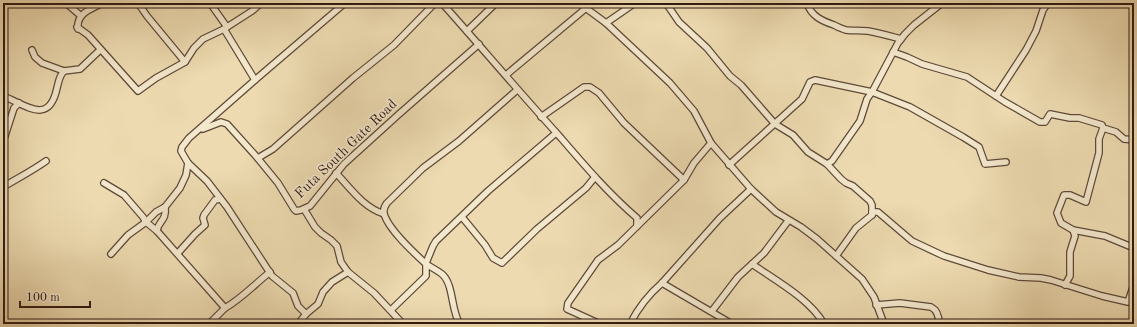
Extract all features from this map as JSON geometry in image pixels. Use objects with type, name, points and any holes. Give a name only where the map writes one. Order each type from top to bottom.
[{"type":"street","points":[[66,3],[81,16]]},
{"type":"street","points":[[103,3],[84,12],[78,22],[77,27],[88,35],[137,91],[140,91],[156,78],[185,62],[199,42],[225,28],[261,3]]},
{"type":"street","points":[[138,3],[185,62]]},
{"type":"street","points":[[210,3],[255,80]]},
{"type":"street","points":[[306,314],[298,306],[293,293],[276,280],[227,207],[207,181],[188,163],[181,151],[186,142],[198,131],[345,3]]},
{"type":"street","points":[[198,131],[221,122],[227,124],[258,158],[273,149],[358,73],[394,45],[435,3]]},
{"type":"street","points":[[442,3],[595,177],[624,207],[637,218],[638,226]]},
{"type":"street","points":[[467,31],[496,3]]},
{"type":"street","points":[[579,3],[585,9],[602,19],[670,83],[694,110],[711,143],[751,189],[776,212],[801,227],[862,278],[868,286],[884,324]]},
{"type":"street","points":[[606,23],[635,3]]},
{"type":"street","points":[[666,3],[679,22],[707,48],[730,76],[741,85],[775,124],[793,135],[808,152],[827,164],[841,179],[854,186],[870,201],[872,205],[872,215]]},
{"type":"street","points":[[807,3],[809,10],[824,22],[845,30],[860,30],[901,39]]},
{"type":"street","points":[[827,164],[832,161],[860,121],[867,99],[901,39],[914,25],[942,3]]},
{"type":"street","points":[[996,96],[1026,50],[1036,31],[1043,10],[1048,3]]},
{"type":"street","points":[[506,76],[585,9]]},
{"type":"street","name":"Futa South Gate Road","points":[[258,158],[278,183],[294,209],[304,209],[310,206],[336,173],[398,115],[479,44]]},
{"type":"street","points":[[32,50],[35,57],[42,63],[64,71],[80,69],[100,50]]},
{"type":"street","points":[[893,52],[922,64],[967,77],[996,96],[1035,119],[1043,122],[1045,122],[1050,114],[1078,118],[1102,125],[1103,128],[1116,132],[1124,139],[1134,140]]},
{"type":"street","points":[[3,96],[23,106],[36,110],[42,110],[49,107],[56,98],[58,80],[64,71]]},
{"type":"street","points":[[729,165],[802,99],[812,80],[831,82],[872,92],[910,107],[979,147],[984,163],[987,165],[1006,162]]},
{"type":"street","points":[[542,117],[584,87],[590,87],[599,93],[624,123],[684,180]]},
{"type":"street","points":[[460,324],[456,318],[452,297],[446,279],[443,275],[426,263],[393,230],[384,214],[383,209],[387,203],[417,173],[459,141],[517,90]]},
{"type":"street","points":[[3,142],[14,108],[19,103]]},
{"type":"street","points":[[1103,128],[1099,139],[1099,153],[1086,202],[1070,195],[1064,195],[1057,213],[1059,221],[1073,230],[1082,233],[1105,236],[1134,248]]},
{"type":"street","points":[[391,310],[426,276],[426,263],[433,246],[488,191],[556,133]]},
{"type":"street","points":[[600,324],[567,309],[567,306],[598,260],[618,245],[684,180],[694,163],[711,143]]},
{"type":"street","points":[[3,187],[46,161]]},
{"type":"street","points":[[111,254],[128,235],[146,222],[156,212],[165,207],[180,188],[186,175],[188,163]]},
{"type":"street","points":[[336,173],[360,200],[374,211],[384,214]]},
{"type":"street","points":[[462,217],[485,245],[493,258],[502,263],[537,229],[586,188],[595,177]]},
{"type":"street","points":[[104,183],[124,195],[131,202],[146,222],[178,253],[212,295],[225,308]]},
{"type":"street","points":[[630,324],[643,303],[720,218],[751,189]]},
{"type":"street","points":[[178,253],[195,234],[205,226],[203,218],[205,212],[215,200],[220,199]]},
{"type":"street","points":[[157,231],[157,228],[165,216],[165,207]]},
{"type":"street","points":[[304,209],[315,227],[337,246],[341,262],[348,272],[374,293],[403,324]]},
{"type":"street","points":[[836,256],[856,228],[872,215],[872,212],[878,212],[912,241],[963,263],[1015,276],[1041,278],[1128,302],[1134,284]]},
{"type":"street","points":[[637,218],[646,217]]},
{"type":"street","points":[[712,311],[738,277],[764,253],[788,220]]},
{"type":"street","points":[[1065,285],[1070,276],[1070,252],[1075,234],[1073,230]]},
{"type":"street","points":[[1074,241],[1082,233]]},
{"type":"street","points":[[752,264],[803,301],[824,324]]},
{"type":"street","points":[[209,324],[225,308],[241,298],[249,289],[270,272]]},
{"type":"street","points":[[298,324],[306,314],[318,304],[323,292],[332,282],[348,272]]},
{"type":"street","points":[[662,283],[732,324]]},
{"type":"street","points":[[876,305],[900,303],[931,307],[938,315],[939,324]]}]
